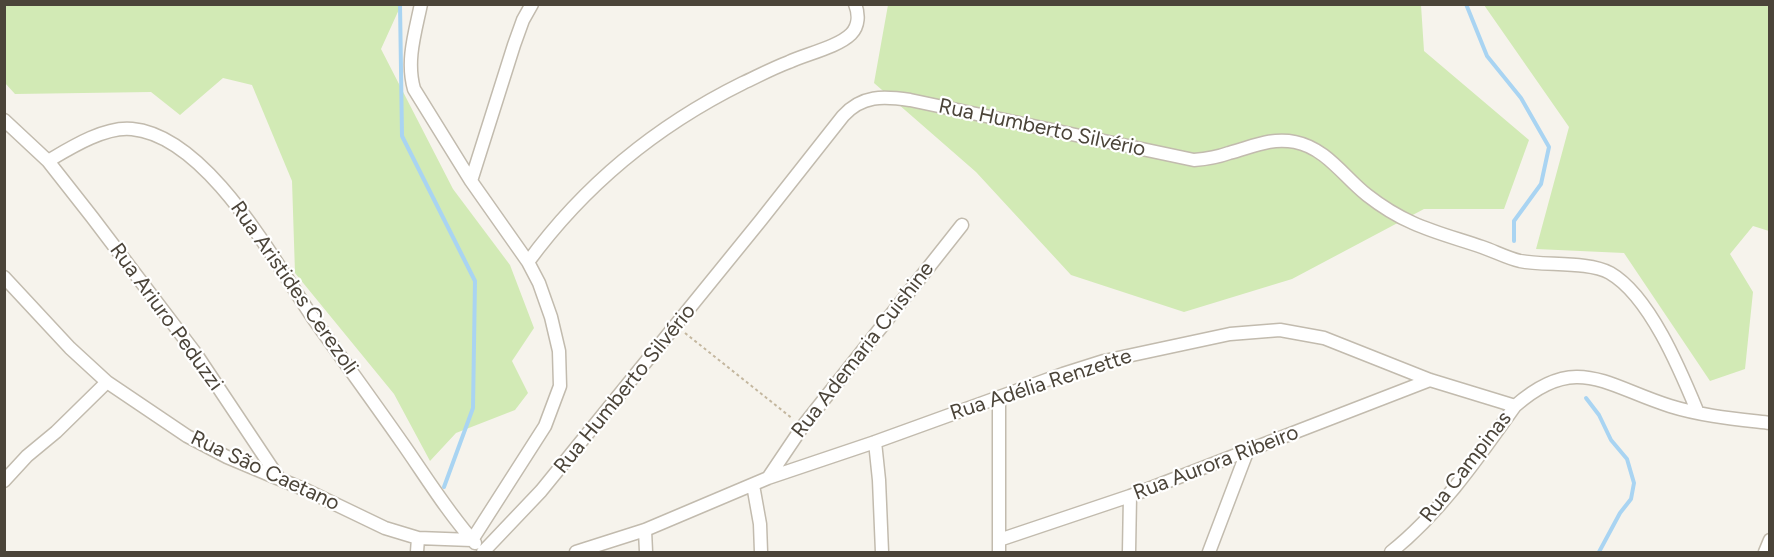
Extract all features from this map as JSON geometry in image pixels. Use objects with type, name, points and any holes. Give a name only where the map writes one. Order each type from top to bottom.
[{"type":"street","points":[[421,4],[410,58],[410,74],[414,89],[471,181],[528,262],[539,283],[560,351],[560,386],[545,426],[472,540]]},
{"type":"street","points":[[471,181],[514,45],[532,4]]},
{"type":"street","points":[[528,262],[569,210],[618,163],[655,135],[712,98],[788,62],[841,41],[851,34],[857,24],[858,10],[855,4]]},
{"type":"street","name":"Rua Humberto Silvério","points":[[482,552],[494,543],[542,491],[676,327],[843,116],[858,103],[878,96],[910,100],[1194,160],[1230,153],[1268,141],[1283,140],[1311,147],[1326,156],[1366,194],[1390,211],[1413,223],[1517,260],[1585,267],[1609,273],[1644,307],[1678,367],[1698,413]]},
{"type":"street","name":"Rua Ariuro Peduzzi","points":[[4,120],[48,161],[196,354],[278,478]]},
{"type":"street","name":"Rua Aristides Cerezoli","points":[[48,161],[90,139],[130,128],[164,140],[199,165],[227,192],[312,317],[482,552]]},
{"type":"street","name":"Rua Ademaria Cuishine","points":[[768,478],[803,426],[962,225]]},
{"type":"street","name":"Rua São Caetano","points":[[4,277],[70,348],[107,382],[187,436],[227,457],[385,528],[418,538],[472,540]]},
{"type":"street","name":"Rua Adélia Renzette","points":[[576,552],[645,530],[768,478],[1104,361],[1230,334],[1281,330],[1324,338],[1430,380],[1515,406]]},
{"type":"street","name":"Rua Campinas","points":[[1391,552],[1409,538],[1440,504],[1515,406],[1543,385],[1571,376],[1606,381],[1668,405],[1698,413],[1770,423]]},
{"type":"street","name":"Rua Aurora Ribeiro","points":[[999,546],[1430,380]]},
{"type":"street","points":[[7,474],[56,432],[107,382]]},
{"type":"street","points":[[999,397],[999,546]]},
{"type":"street","points":[[875,442],[882,552]]},
{"type":"street","points":[[1209,552],[1247,452]]},
{"type":"street","points":[[753,485],[760,524],[761,552]]},
{"type":"street","points":[[1129,552],[1130,496]]},
{"type":"street","points":[[645,530],[646,552]]},
{"type":"street","points":[[417,552],[418,538]]},
{"type":"street","points":[[1765,552],[1770,540]]},
{"type":"path","points":[[676,327],[803,426]]},
{"type":"green space","points":[[5,4],[401,5],[381,49],[453,189],[510,265],[534,328],[512,361],[528,393],[515,410],[456,433],[430,461],[394,394],[295,273],[292,181],[252,85],[223,78],[180,115],[151,92],[15,94],[5,83]]},
{"type":"green space","points":[[888,5],[1421,5],[1424,51],[1529,140],[1504,209],[1424,209],[1292,279],[1184,312],[1071,275],[976,172],[874,83]]},
{"type":"green space","points":[[1484,5],[1769,5],[1769,231],[1753,226],[1730,254],[1753,292],[1745,369],[1710,381],[1624,253],[1536,249],[1569,127]]},
{"type":"waterway","points":[[400,4],[402,136],[475,281],[473,408],[444,487]]},
{"type":"waterway","points":[[1466,4],[1487,56],[1521,98],[1549,147],[1541,184],[1514,221],[1514,241]]},
{"type":"waterway","points":[[1586,398],[1599,415],[1611,440],[1627,459],[1634,483],[1631,499],[1620,513],[1599,552]]}]
